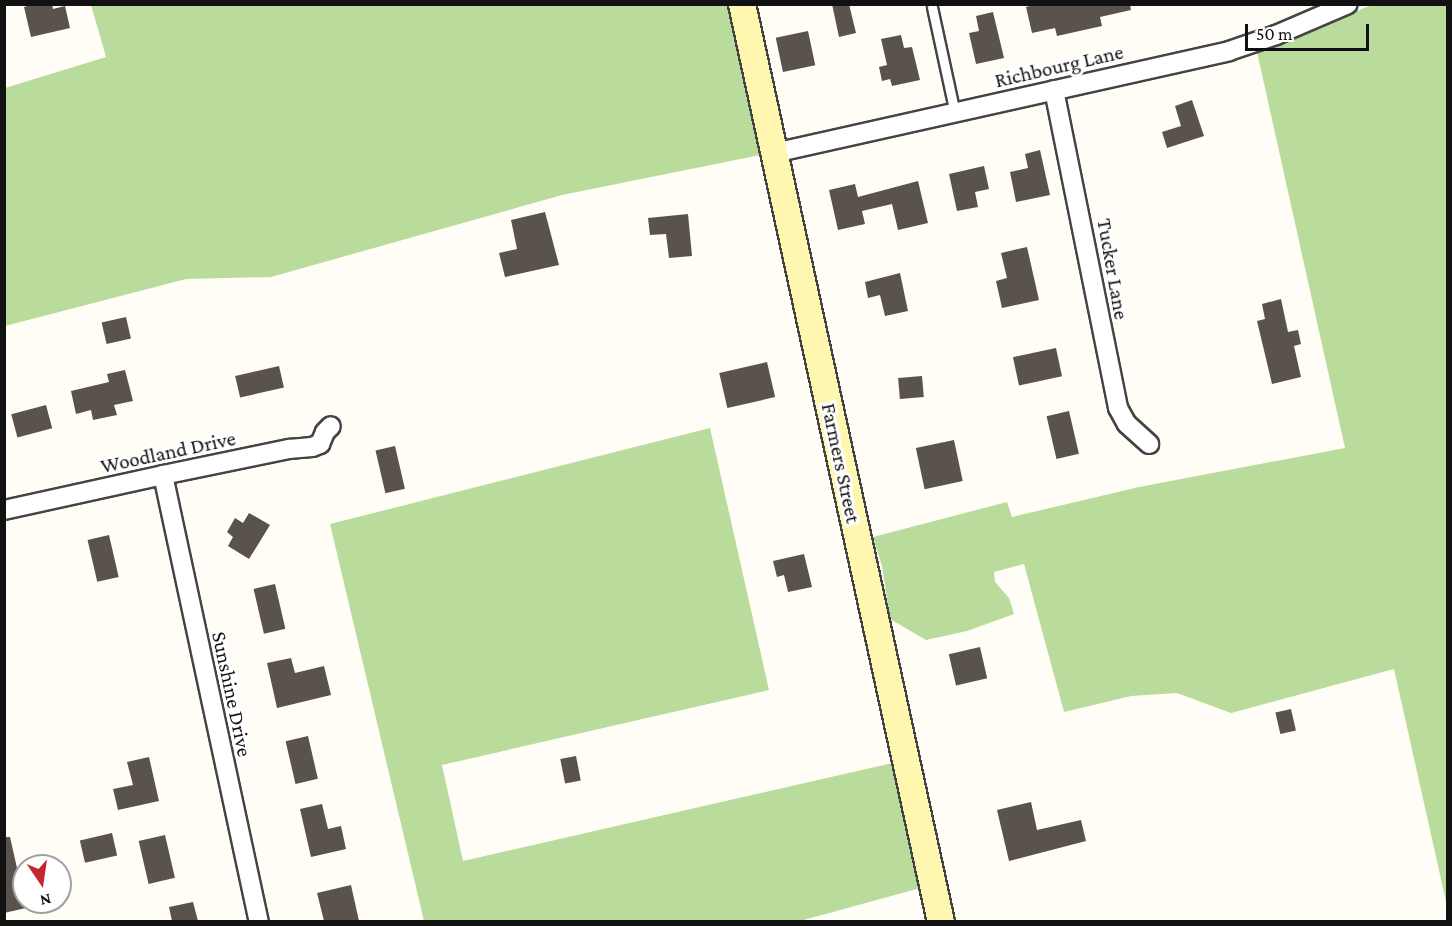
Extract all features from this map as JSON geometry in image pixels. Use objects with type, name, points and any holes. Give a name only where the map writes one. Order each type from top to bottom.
[{"type":"street","name":"Farmers Street","points":[[742,4],[941,921]]},
{"type":"street","name":"Richbourg Lane","points":[[774,153],[1229,51],[1276,35],[1348,4]]},
{"type":"street","name":"Tucker Lane","points":[[1054,90],[1113,389],[1127,424],[1149,444]]},
{"type":"street","name":"Woodland Drive","points":[[4,510],[289,449],[312,447],[320,444],[325,432],[331,426]]},
{"type":"street","name":"Sunshine Drive","points":[[163,475],[259,921]]},
{"type":"lane","points":[[932,7],[955,114]]},
{"type":"green space","points":[[1374,4],[1447,5],[1447,906],[1394,669],[1231,713],[1177,693],[1131,696],[1064,712],[1024,564],[994,572],[995,582],[1009,598],[1014,614],[967,631],[926,640],[890,619],[882,566],[873,537],[1007,502],[1012,517],[1139,487],[1345,448],[1257,52]]},
{"type":"green space","points":[[91,5],[734,5],[765,154],[562,195],[271,277],[186,279],[5,326],[5,88],[106,57]]},
{"type":"green space","points":[[710,428],[769,690],[442,765],[463,861],[897,762],[924,887],[800,921],[424,921],[330,524]]},
{"type":"building","points":[[34,4],[52,4],[53,9],[65,6],[70,28],[31,37],[24,7]]},
{"type":"building","points":[[832,4],[849,4],[856,33],[839,37]]},
{"type":"building","points":[[1037,4],[1130,4],[1131,10],[1100,17],[1102,26],[1057,36],[1055,28],[1032,33],[1026,7]]},
{"type":"building","points":[[993,12],[1004,58],[976,64],[969,33],[979,31],[976,16]]},
{"type":"building","points":[[808,31],[815,65],[783,72],[776,38]]},
{"type":"building","points":[[901,35],[904,48],[912,47],[920,80],[892,86],[890,79],[882,81],[879,67],[887,65],[881,39]]},
{"type":"building","points":[[1192,100],[1204,136],[1167,148],[1162,132],[1181,126],[1175,106]]},
{"type":"building","points":[[1040,150],[1050,195],[1016,202],[1010,172],[1028,168],[1025,154]]},
{"type":"building","points":[[984,166],[989,189],[975,192],[978,207],[957,211],[949,174]]},
{"type":"building","points":[[918,181],[928,223],[898,230],[892,204],[862,211],[865,224],[838,230],[829,190],[855,184],[858,197]]},
{"type":"building","points":[[545,212],[559,265],[505,277],[499,253],[517,249],[511,220]]},
{"type":"building","points":[[688,214],[692,256],[669,258],[666,234],[650,235],[648,218]]},
{"type":"building","points":[[1027,247],[1039,300],[1002,308],[996,281],[1007,278],[1001,253]]},
{"type":"building","points":[[900,273],[908,311],[885,316],[880,295],[868,298],[865,282]]},
{"type":"building","points":[[1281,299],[1288,332],[1298,330],[1301,344],[1294,346],[1301,377],[1272,384],[1257,321],[1265,319],[1262,304]]},
{"type":"building","points":[[126,317],[131,338],[107,344],[102,323]]},
{"type":"building","points":[[1056,348],[1062,376],[1019,386],[1013,357]]},
{"type":"building","points":[[767,362],[775,397],[727,408],[719,373]]},
{"type":"building","points":[[279,366],[284,387],[240,398],[235,376]]},
{"type":"building","points":[[125,370],[133,401],[114,405],[117,415],[93,420],[91,410],[76,414],[71,391],[109,382],[107,374]]},
{"type":"building","points":[[922,376],[924,397],[900,399],[898,378]]},
{"type":"building","points":[[46,405],[52,428],[17,437],[11,414]]},
{"type":"building","points":[[1069,411],[1079,454],[1056,459],[1047,416]]},
{"type":"building","points":[[954,440],[963,481],[925,489],[916,448]]},
{"type":"building","points":[[395,446],[405,489],[385,493],[376,450]]},
{"type":"building","points":[[249,513],[270,525],[249,559],[228,546],[233,537],[227,532],[235,518],[243,523]]},
{"type":"building","points":[[109,535],[119,577],[97,582],[88,540]]},
{"type":"building","points":[[804,554],[812,587],[788,592],[784,575],[777,577],[773,561]]},
{"type":"building","points":[[275,584],[285,629],[264,634],[254,589]]},
{"type":"building","points":[[980,647],[987,678],[956,685],[949,654]]},
{"type":"building","points":[[291,658],[295,673],[324,666],[331,695],[277,708],[267,663]]},
{"type":"building","points":[[1291,709],[1296,730],[1280,734],[1275,713]]},
{"type":"building","points":[[308,736],[318,779],[295,784],[286,741]]},
{"type":"building","points":[[576,756],[581,781],[565,784],[560,759]]},
{"type":"building","points":[[149,757],[159,801],[118,810],[113,789],[133,785],[127,762]]},
{"type":"building","points":[[1031,802],[1037,830],[1081,820],[1086,841],[1009,861],[997,810]]},
{"type":"building","points":[[322,804],[328,829],[341,826],[346,849],[311,857],[300,809]]},
{"type":"building","points":[[112,833],[117,855],[85,863],[80,840]]},
{"type":"building","points":[[165,835],[175,878],[149,884],[139,841]]},
{"type":"building","points":[[4,837],[10,837],[14,854],[12,854],[12,911],[4,913]]},
{"type":"building","points":[[351,885],[359,921],[324,921],[317,893]]},
{"type":"building","points":[[193,902],[198,921],[172,921],[169,907]]}]
